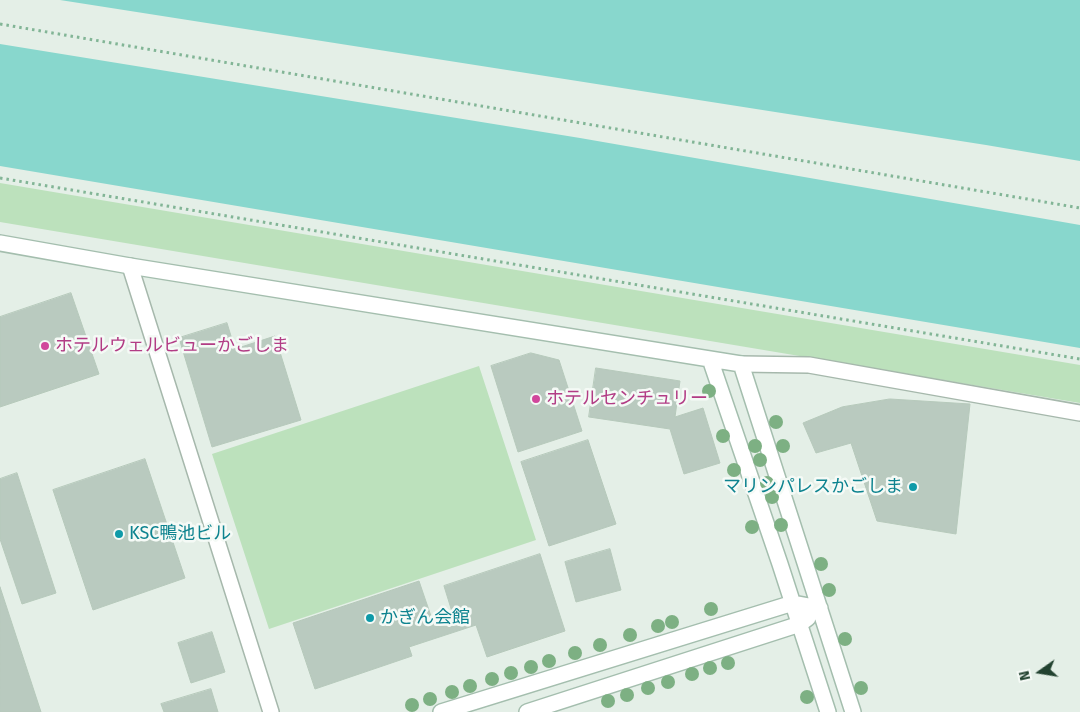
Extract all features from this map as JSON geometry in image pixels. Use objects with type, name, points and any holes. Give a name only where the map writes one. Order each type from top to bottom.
[{"type":"street","points":[[0,243],[130,266],[741,364],[809,365],[1080,413]]},
{"type":"street","points":[[130,266],[270,712]]},
{"type":"street","points":[[710,359],[828,712]]},
{"type":"street","points":[[741,364],[853,712]]},
{"type":"street","points":[[441,712],[793,603],[820,608]]},
{"type":"street","points":[[527,712],[800,624],[820,608]]},
{"type":"path","points":[[0,24],[1080,208]]},
{"type":"path","points":[[0,178],[1080,359]]},
{"type":"green space","points":[[0,183],[1080,365],[1080,403],[0,222]]},
{"type":"green space","points":[[479,366],[536,540],[269,629],[212,454]]},
{"type":"water","points":[[60,0],[1080,0],[1080,161],[986,145]]},
{"type":"water","points":[[0,44],[580,138],[1080,225],[1080,348],[0,166]]},
{"type":"building","name":"ホテルウェルビューかごしま","points":[[71,293],[99,374],[0,407],[0,317]]},
{"type":"building","points":[[227,323],[235,349],[275,336],[301,420],[212,447],[179,338]]},
{"type":"building","name":"ホテルセンチュリー","points":[[531,353],[559,360],[582,431],[518,452],[491,366]]},
{"type":"building","points":[[596,368],[680,381],[675,417],[703,408],[720,463],[684,474],[670,429],[589,417]]},
{"type":"building","name":"マリンパレスかごしま","points":[[890,399],[970,404],[956,534],[877,521],[851,443],[816,453],[803,423],[842,407]]},
{"type":"building","points":[[588,440],[616,524],[549,546],[521,462]]},
{"type":"building","name":"KSC鴨池ビル","points":[[145,459],[185,578],[93,610],[53,490]]},
{"type":"building","points":[[17,473],[56,593],[22,604],[0,539],[0,479]]},
{"type":"building","points":[[610,549],[621,590],[576,602],[565,562]]},
{"type":"building","name":"かぎん会館","points":[[540,554],[565,631],[487,657],[476,625],[409,647],[412,656],[315,689],[293,623],[419,581],[433,622],[453,615],[444,586]]},
{"type":"building","points":[[0,587],[41,712],[0,712]]},
{"type":"building","points":[[212,632],[225,672],[191,683],[178,643]]},
{"type":"building","points":[[211,689],[218,712],[164,712],[161,704]]},
{"type":"place","name":"ホテルウェルビューかごしま","points":[[45,346]]},
{"type":"place","name":"ホテルセンチュリー","points":[[536,399]]},
{"type":"place","name":"マリンパレスかごしま","points":[[913,487]]},
{"type":"place","name":"KSC鴨池ビル","points":[[119,534]]},
{"type":"place","name":"かぎん会館","points":[[370,618]]}]
